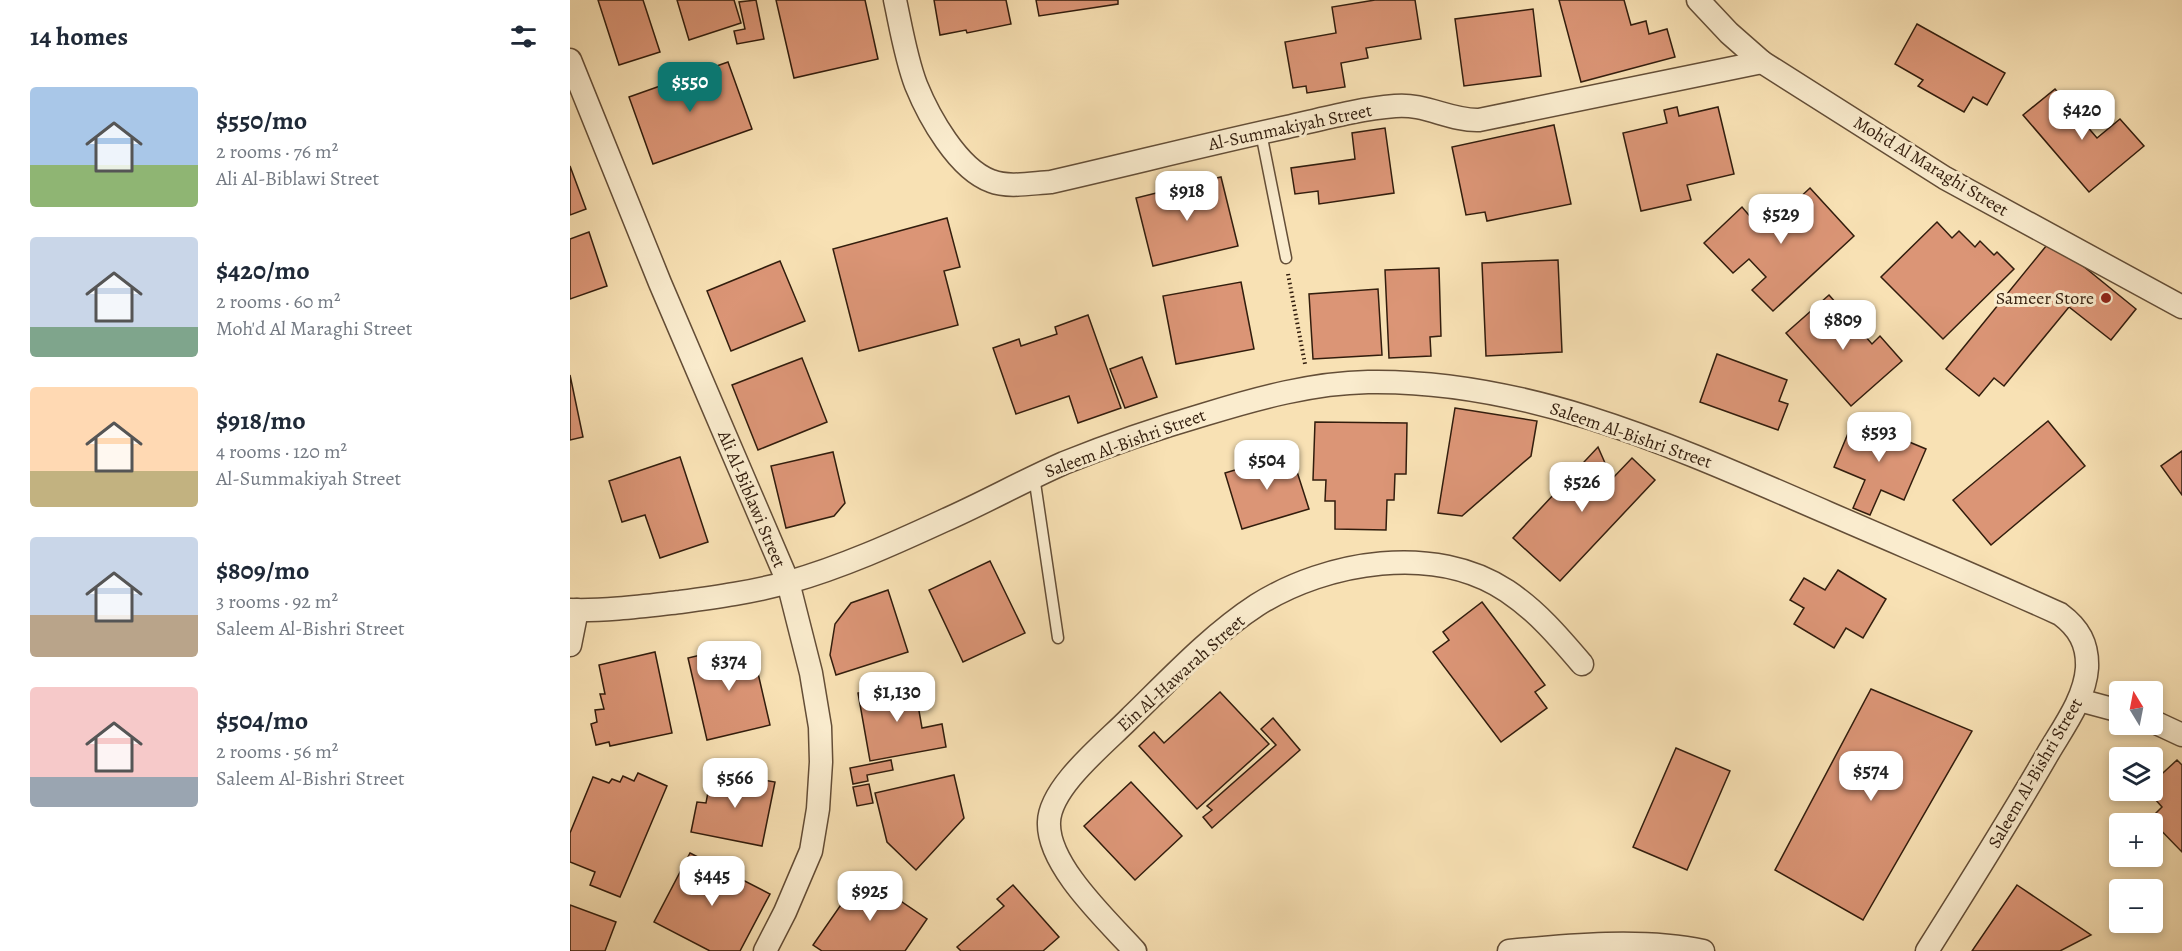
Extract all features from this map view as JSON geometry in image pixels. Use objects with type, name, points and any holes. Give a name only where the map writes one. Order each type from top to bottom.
[{"type":"street","name":"Al-Summakiyah Street","points":[[895,0],[916,84],[946,141],[966,165],[991,181],[1017,185],[1051,182],[1357,112],[1397,106],[1428,109],[1455,119],[1479,120],[1762,62]]},
{"type":"street","name":"Moh'd Al Maraghi Street","points":[[1698,0],[1729,33],[1762,62],[1945,178],[2182,307]]},
{"type":"street","name":"Ali Al-Biblawi Street","points":[[570,60],[660,283],[788,582],[811,673],[820,728],[821,762],[819,797],[811,851],[785,912],[765,951]]},
{"type":"street","name":"Saleem Al-Bishri Street","points":[[574,610],[646,606],[739,594],[788,582],[890,545],[1034,476],[1155,428],[1252,400],[1309,389],[1366,382],[1432,384],[1491,392],[1575,412],[1749,478],[1976,576],[2060,614],[2081,634],[2086,648],[2087,669],[2079,700],[2011,818],[1927,951]]},
{"type":"street","name":"Ein Al-Hawarah Street","points":[[1135,951],[1059,863],[1050,843],[1049,821],[1054,799],[1071,777],[1169,680],[1218,635],[1257,606],[1295,585],[1351,567],[1398,564],[1459,569],[1490,582],[1527,606],[1552,629],[1582,664]]},
{"type":"street","points":[[570,645],[574,610]]},
{"type":"street","points":[[2079,700],[2109,708]]},
{"type":"street","points":[[2163,726],[2182,735]]},
{"type":"street","points":[[1509,951],[1630,944],[1703,951]]},
{"type":"lane","points":[[1261,133],[1286,258]]},
{"type":"lane","points":[[1034,476],[1058,638]]},
{"type":"path","points":[[1286,258],[1309,389]]},
{"type":"building","points":[[598,0],[643,0],[660,52],[619,65]]},
{"type":"building","points":[[677,0],[734,0],[741,23],[689,40]]},
{"type":"building","points":[[756,0],[764,39],[737,44],[734,31],[745,29],[739,2]]},
{"type":"building","points":[[776,0],[865,0],[878,59],[794,78]]},
{"type":"building","points":[[934,0],[1006,0],[1011,24],[967,33],[966,30],[940,35]]},
{"type":"building","points":[[1036,0],[1118,0],[1118,4],[1039,16]]},
{"type":"building","points":[[1375,0],[1415,0],[1421,39],[1366,48],[1368,58],[1341,63],[1345,87],[1307,93],[1306,86],[1293,88],[1285,42],[1336,33],[1332,7]]},
{"type":"building","points":[[1559,0],[1624,0],[1631,25],[1646,21],[1649,34],[1667,29],[1675,57],[1581,82]]},
{"type":"building","points":[[1533,9],[1541,76],[1464,86],[1455,19]]},
{"type":"building","points":[[1917,24],[2005,73],[1987,105],[1973,97],[1964,112],[1918,86],[1923,80],[1895,64]]},
{"type":"building","points":[[728,62],[752,129],[653,164],[629,97]]},
{"type":"building","points":[[2055,89],[2097,138],[2120,119],[2144,146],[2089,192],[2023,115]]},
{"type":"building","points":[[1677,107],[1679,116],[1718,107],[1734,174],[1687,185],[1691,200],[1641,211],[1623,133],[1667,123],[1664,110]]},
{"type":"building","points":[[1554,125],[1571,204],[1487,221],[1485,212],[1466,215],[1452,147]]},
{"type":"building","points":[[1385,128],[1394,193],[1319,204],[1318,191],[1295,194],[1291,168],[1355,159],[1352,133]]},
{"type":"building","points":[[570,166],[586,209],[570,215]]},
{"type":"building","points":[[1221,177],[1238,246],[1153,266],[1136,198]]},
{"type":"building","points":[[1810,188],[1854,236],[1773,311],[1752,290],[1766,277],[1749,259],[1733,273],[1704,243],[1742,207],[1753,220],[1770,204],[1780,216]]},
{"type":"building","points":[[947,218],[960,267],[944,271],[958,325],[859,351],[833,249]]},
{"type":"building","points":[[1937,222],[1952,238],[1959,231],[1975,247],[1980,241],[1994,255],[1997,252],[2014,269],[1943,339],[1881,277]]},
{"type":"building","points":[[589,232],[607,286],[570,299],[570,239]]},
{"type":"building","points":[[2051,240],[2136,309],[2111,340],[2069,307],[2004,386],[1994,378],[1979,396],[1946,369]]},
{"type":"building","points":[[1558,260],[1562,352],[1486,356],[1482,263]]},
{"type":"building","points":[[780,261],[805,321],[731,351],[707,291]]},
{"type":"building","points":[[1439,268],[1441,336],[1430,337],[1431,356],[1389,358],[1385,270]]},
{"type":"building","points":[[1241,282],[1254,349],[1176,364],[1163,296]]},
{"type":"building","points":[[1378,289],[1382,355],[1313,359],[1309,294]]},
{"type":"building","points":[[1829,295],[1872,344],[1880,336],[1902,361],[1851,406],[1786,333]]},
{"type":"building","points":[[1088,315],[1121,408],[1078,423],[1069,396],[1016,414],[993,348],[1019,339],[1021,346],[1057,334],[1055,327]]},
{"type":"building","points":[[1717,354],[1787,380],[1779,401],[1788,404],[1778,430],[1700,402]]},
{"type":"building","points":[[1142,357],[1157,397],[1125,408],[1110,369]]},
{"type":"building","points":[[802,358],[827,422],[758,450],[732,385]]},
{"type":"building","points":[[570,375],[583,437],[570,440]]},
{"type":"building","points":[[1455,408],[1537,421],[1531,456],[1462,516],[1438,513]]},
{"type":"building","points":[[1854,419],[1926,449],[1904,500],[1881,490],[1870,515],[1853,508],[1865,480],[1834,467]]},
{"type":"building","points":[[2048,421],[2085,466],[1991,545],[1953,500]]},
{"type":"building","points":[[1315,422],[1407,423],[1406,474],[1395,474],[1394,500],[1387,500],[1386,530],[1335,529],[1335,501],[1325,501],[1326,480],[1313,480]]},
{"type":"building","points":[[1598,447],[1612,479],[1632,458],[1655,480],[1560,581],[1513,538]]},
{"type":"building","points":[[2182,451],[2182,495],[2161,466]]},
{"type":"building","points":[[833,452],[845,503],[834,516],[786,528],[771,466]]},
{"type":"building","points":[[1291,453],[1309,509],[1242,529],[1225,473]]},
{"type":"building","points":[[680,457],[708,542],[660,558],[645,515],[622,522],[609,481]]},
{"type":"building","points":[[990,561],[1025,633],[963,662],[929,590]]},
{"type":"building","points":[[1838,570],[1886,599],[1863,638],[1846,628],[1834,648],[1794,624],[1804,608],[1790,600],[1804,578],[1825,590]]},
{"type":"building","points":[[888,590],[908,652],[836,675],[830,655],[835,624],[851,603]]},
{"type":"building","points":[[1482,602],[1545,685],[1535,692],[1547,708],[1501,742],[1433,652],[1449,640],[1443,632]]},
{"type":"building","points":[[751,643],[770,725],[707,740],[688,658]]},
{"type":"building","points":[[655,652],[672,733],[610,746],[609,742],[596,745],[591,724],[597,722],[595,710],[604,709],[600,694],[605,694],[599,665]]},
{"type":"building","points":[[914,682],[922,728],[942,724],[946,747],[870,761],[858,693]]},
{"type":"building","points":[[1871,689],[1972,731],[1863,920],[1775,870]]},
{"type":"building","points":[[1220,692],[1269,744],[1197,809],[1139,746],[1154,732],[1164,743]]},
{"type":"building","points":[[1273,718],[1300,750],[1212,828],[1203,817],[1212,810],[1207,806],[1276,745],[1261,729]]},
{"type":"building","points":[[1676,748],[1730,771],[1687,870],[1633,847]]},
{"type":"building","points":[[891,760],[893,770],[867,775],[868,781],[853,784],[850,768]]},
{"type":"building","points":[[2177,760],[2182,765],[2182,852],[2163,832],[2163,813],[2156,813],[2162,807],[2157,801],[2163,801],[2163,773]]},
{"type":"building","points":[[712,771],[775,782],[762,846],[691,832],[697,802],[706,803]]},
{"type":"building","points":[[638,773],[667,786],[620,897],[590,885],[595,872],[570,862],[570,833],[593,777],[609,783],[612,779],[620,782],[623,776],[634,781]]},
{"type":"building","points":[[954,775],[964,818],[916,870],[887,842],[875,793]]},
{"type":"building","points":[[1131,782],[1182,836],[1135,880],[1084,826]]},
{"type":"building","points":[[869,784],[873,803],[857,806],[853,787]]},
{"type":"building","points":[[690,853],[770,894],[740,951],[710,951],[654,922]]},
{"type":"building","points":[[863,873],[884,888],[882,893],[893,901],[896,898],[927,919],[905,951],[822,951],[813,945]]},
{"type":"building","points":[[1013,885],[1059,937],[1043,951],[961,951],[957,947],[1004,906],[997,899]]},
{"type":"building","points":[[2017,885],[2091,935],[2060,951],[1972,951]]},
{"type":"building","points":[[570,905],[616,922],[605,951],[570,951]]},
{"type":"place","name":"Sameer Store","points":[[2106,298]]}]
